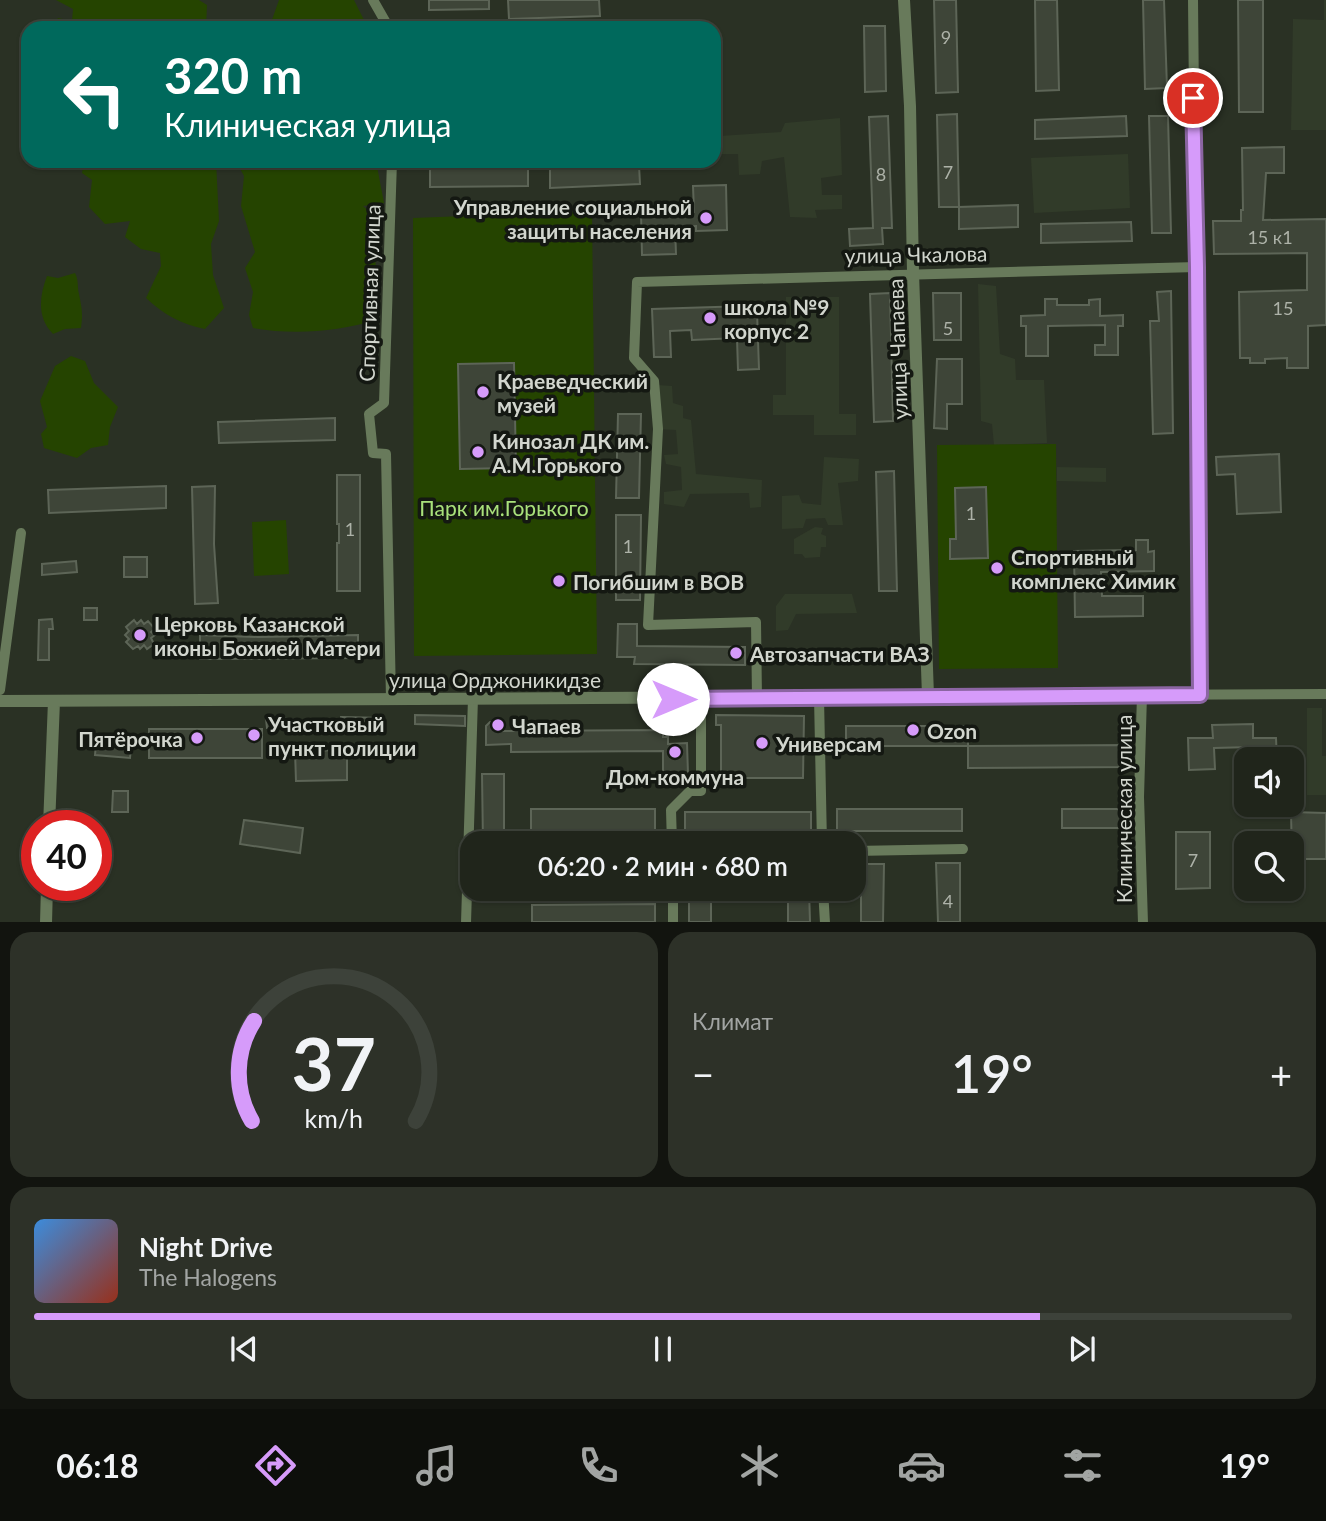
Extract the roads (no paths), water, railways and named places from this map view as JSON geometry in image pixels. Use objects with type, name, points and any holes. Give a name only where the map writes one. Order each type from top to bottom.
[{"type":"street","name":"улица Чапаева","points":[[904,0],[910,106],[928,696]]},
{"type":"street","points":[[1193,0],[1200,695]]},
{"type":"street","points":[[376,1],[386,21]]},
{"type":"street","name":"Спортивная улица","points":[[391,699],[386,454],[373,453],[369,414],[384,403],[392,168]]},
{"type":"street","name":"улица Чкалова","points":[[757,699],[756,622],[648,625],[658,429],[654,381],[634,358],[636,282],[1197,267]]},
{"type":"street","points":[[0,690],[21,533]]},
{"type":"street","name":"улица Орджоникидзе","points":[[0,701],[1326,694]]},
{"type":"street","name":"Клиническая улица","points":[[1142,695],[1139,797],[1143,922]]},
{"type":"street","points":[[819,697],[822,831]]},
{"type":"street","points":[[466,922],[473,698]]},
{"type":"street","points":[[672,831],[671,810],[690,791],[701,791],[701,699]]},
{"type":"street","points":[[50,810],[54,701]]},
{"type":"street","points":[[866,851],[963,849]]},
{"type":"street","points":[[46,922],[47,901]]},
{"type":"street","points":[[673,901],[673,922]]},
{"type":"street","points":[[824,901],[825,922]]},
{"type":"place","name":"Управление социальной защиты населения","points":[[706,218]]},
{"type":"place","name":"школа №9 корпус 2","points":[[710,318]]},
{"type":"place","name":"Краеведческий музей","points":[[483,392]]},
{"type":"place","name":"Кинозал ДК им. А.М.Горького","points":[[478,452]]},
{"type":"place","name":"Спортивный комплекс Химик","points":[[997,568]]},
{"type":"place","name":"Погибшим в ВОВ","points":[[559,581]]},
{"type":"place","name":"Церковь Казанской иконы Божией Матери","points":[[140,635]]},
{"type":"place","name":"Автозапчасти ВАЗ","points":[[736,653]]},
{"type":"place","name":"Чапаев","points":[[498,725]]},
{"type":"place","name":"Ozon","points":[[913,730]]},
{"type":"place","name":"Участковый пункт полиции","points":[[254,735]]},
{"type":"place","name":"Пятёрочка","points":[[197,738]]},
{"type":"place","name":"Универсам","points":[[762,743]]},
{"type":"place","name":"Дом-коммуна","points":[[675,752]]},
{"type":"park label","name":"Парк им.Горького","points":[[504,507]]}]
